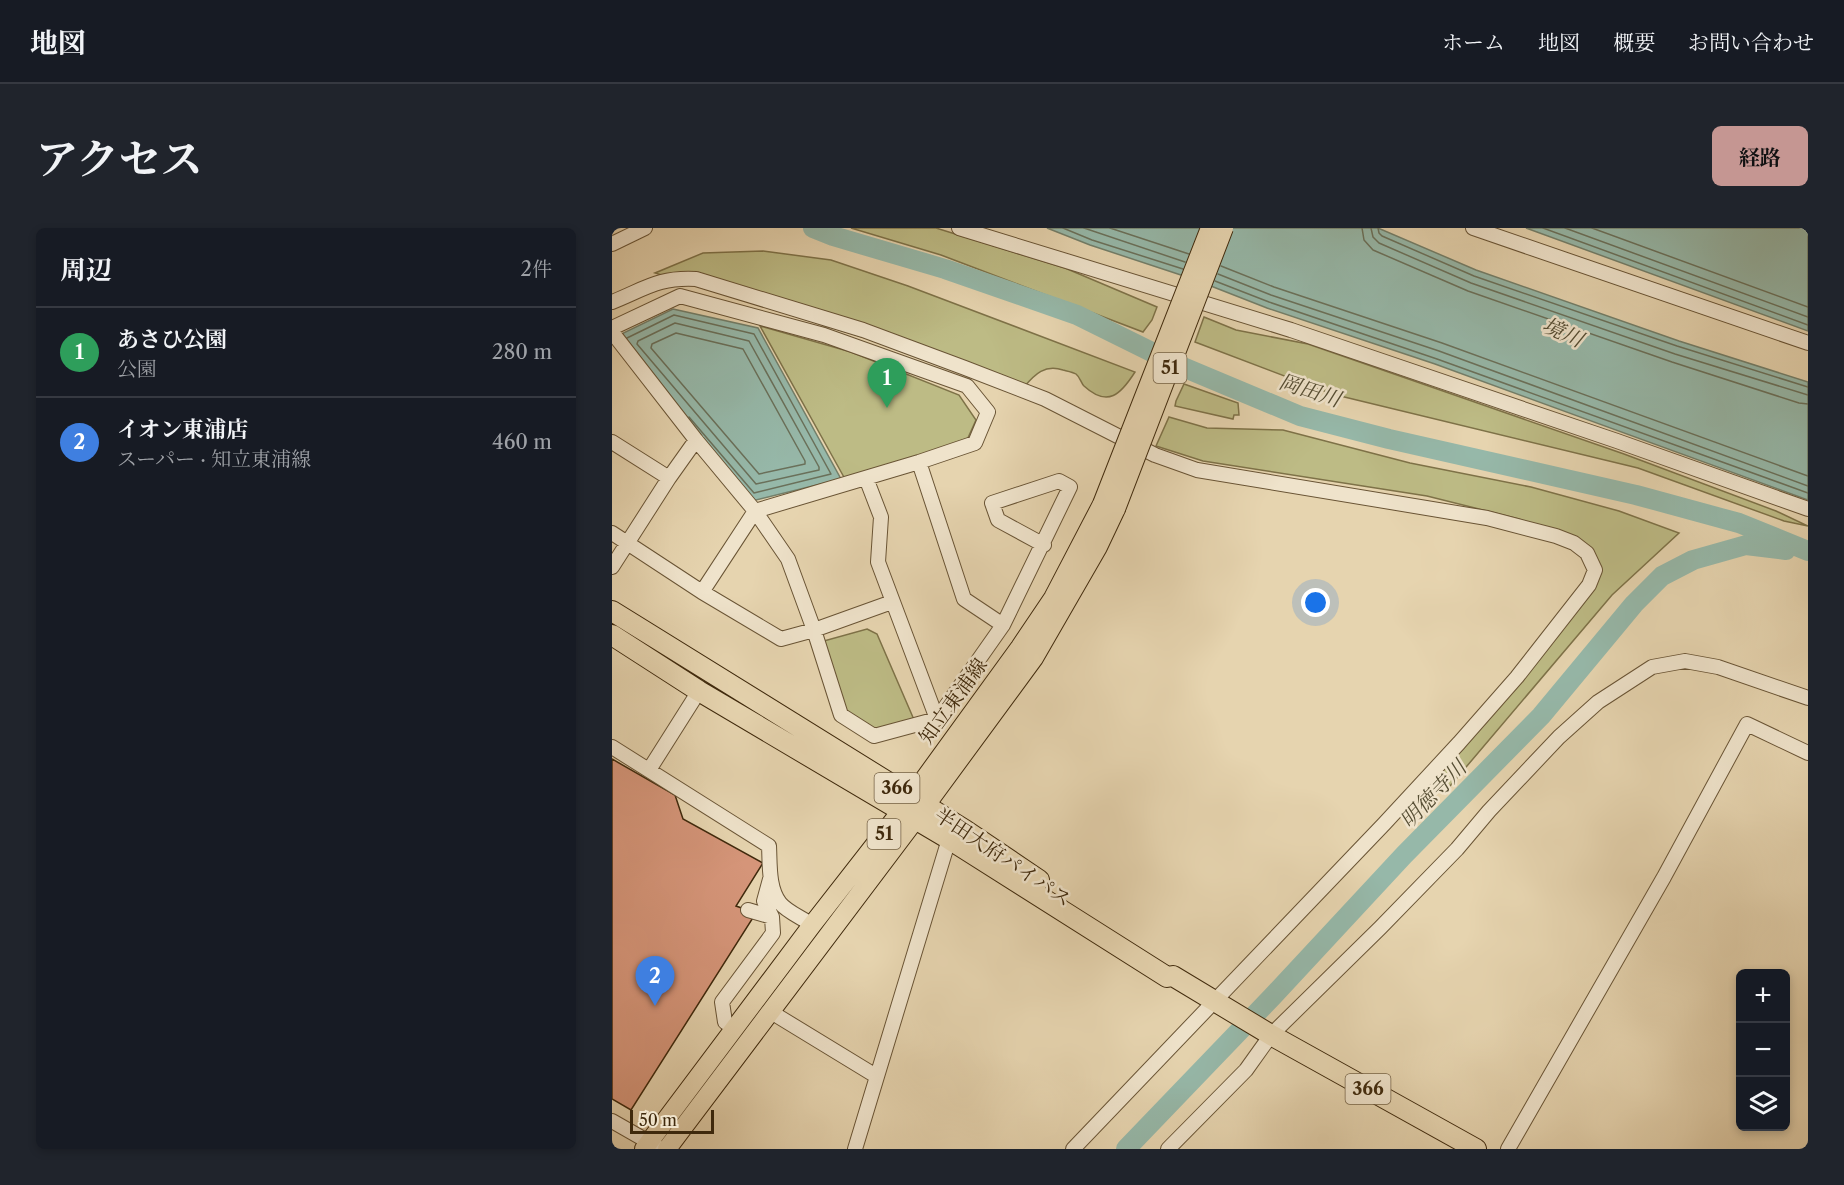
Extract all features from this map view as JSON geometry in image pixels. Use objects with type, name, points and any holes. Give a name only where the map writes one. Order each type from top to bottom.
[{"type":"highway","name":"半田大府パイパス","points":[[612,611],[913,808],[949,839],[1167,976],[1173,976]]},
{"type":"highway","name":"半田大府パイパス","points":[[612,635],[699,691],[913,808],[965,830],[1169,969],[1173,976],[1221,1006],[1476,1149]]},
{"type":"main road","name":"知立東浦線","points":[[1109,506],[1210,228]]},
{"type":"main road","name":"知立東浦線","points":[[667,1149],[771,1012],[913,808],[1053,598],[1109,506],[1224,228]]},
{"type":"main road","name":"知立東浦線","points":[[651,1147],[812,925],[913,808]]},
{"type":"street","points":[[612,244],[645,228]]},
{"type":"street","points":[[959,228],[1291,330],[1808,509]]},
{"type":"street","points":[[1473,228],[1808,344]]},
{"type":"street","points":[[612,302],[663,280],[696,279],[863,330],[955,364],[1044,399],[1155,455],[1197,470],[1487,518],[1556,536],[1574,543],[1588,553],[1595,570],[1589,585],[1517,677],[1221,1006],[1073,1149]]},
{"type":"street","points":[[702,592],[755,511],[920,462],[975,443],[988,412],[967,386],[824,335],[680,296],[612,330],[696,440],[755,511],[788,559],[841,715],[874,736],[937,719],[1004,625],[1044,545],[1071,487],[1059,481],[992,504],[998,520],[1044,545]]},
{"type":"street","points":[[612,567],[696,440]]},
{"type":"street","points":[[612,442],[669,478]]},
{"type":"street","points":[[920,462],[964,599],[1004,625]]},
{"type":"street","points":[[866,478],[881,517],[878,562],[937,719]]},
{"type":"street","points":[[612,533],[702,592],[781,639],[814,630],[892,602]]},
{"type":"street","points":[[1168,1149],[1246,1070],[1266,1032],[1380,928],[1559,737],[1598,702],[1643,671],[1666,663],[1685,662],[1718,667],[1808,698]]},
{"type":"street","points":[[649,770],[699,691]]},
{"type":"street","points":[[1508,1149],[1664,877],[1747,724],[1808,753]]},
{"type":"street","points":[[612,747],[769,846],[774,891],[780,904],[812,925]]},
{"type":"street","points":[[855,1149],[949,839]]},
{"type":"street","points":[[735,1029],[725,1022],[722,1002],[773,933],[772,917],[764,901],[771,875]]},
{"type":"street","points":[[748,910],[772,917]]},
{"type":"street","points":[[771,1012],[876,1076]]},
{"type":"street","points":[[612,1121],[651,1147]]},
{"type":"shaded area","points":[[851,228],[936,228],[1065,268],[1157,307],[1152,320],[1143,332],[941,255]]},
{"type":"shaded area","points":[[763,251],[831,260],[908,286],[1135,372],[1119,392],[1107,397],[1093,393],[1084,386],[1076,374],[1057,368],[1041,371],[1024,387],[655,273],[703,253]]},
{"type":"shaded area","points":[[1204,317],[1236,330],[1308,344],[1624,454],[1776,511],[1808,526],[1784,521],[1638,468],[1332,394],[1195,342]]},
{"type":"shaded area","points":[[760,326],[851,352],[959,395],[976,420],[963,449],[845,479]]},
{"type":"shaded area","points":[[1184,384],[1238,403],[1239,415],[1234,415],[1233,419],[1175,406]]},
{"type":"shaded area","points":[[1169,417],[1207,428],[1283,430],[1410,463],[1531,487],[1619,511],[1679,533],[1612,595],[1450,786],[1436,776],[1595,571],[1574,543],[1519,519],[1427,496],[1203,461],[1156,446]]},
{"type":"shaded area","points":[[867,629],[877,634],[915,722],[874,736],[841,715],[813,644]]},
{"type":"water","name":"境川","points":[[1047,228],[1378,228],[1476,270],[1679,341],[1808,382],[1808,500],[1435,364],[1267,308],[1193,279],[1090,245]]},
{"type":"water","points":[[1526,228],[1808,228],[1808,331]]},
{"type":"water","points":[[673,309],[758,328],[841,479],[752,501],[613,338]]},
{"type":"building","points":[[612,759],[675,795],[683,819],[763,863],[736,906],[756,913],[631,1110],[612,1099]]},
{"type":"waterway","name":"岡田川","points":[[813,228],[945,269],[1077,315],[1178,365],[1300,416],[1389,439],[1636,495],[1739,523],[1808,551]]},
{"type":"waterway","name":"明徳寺川","points":[[1126,1149],[1404,855],[1541,716],[1634,604],[1662,576],[1693,560],[1746,545],[1786,550]]},
{"type":"place","name":"あさひ公園","points":[[887,408]]},
{"type":"place","name":"イオン東浦店","points":[[655,1006]]}]
